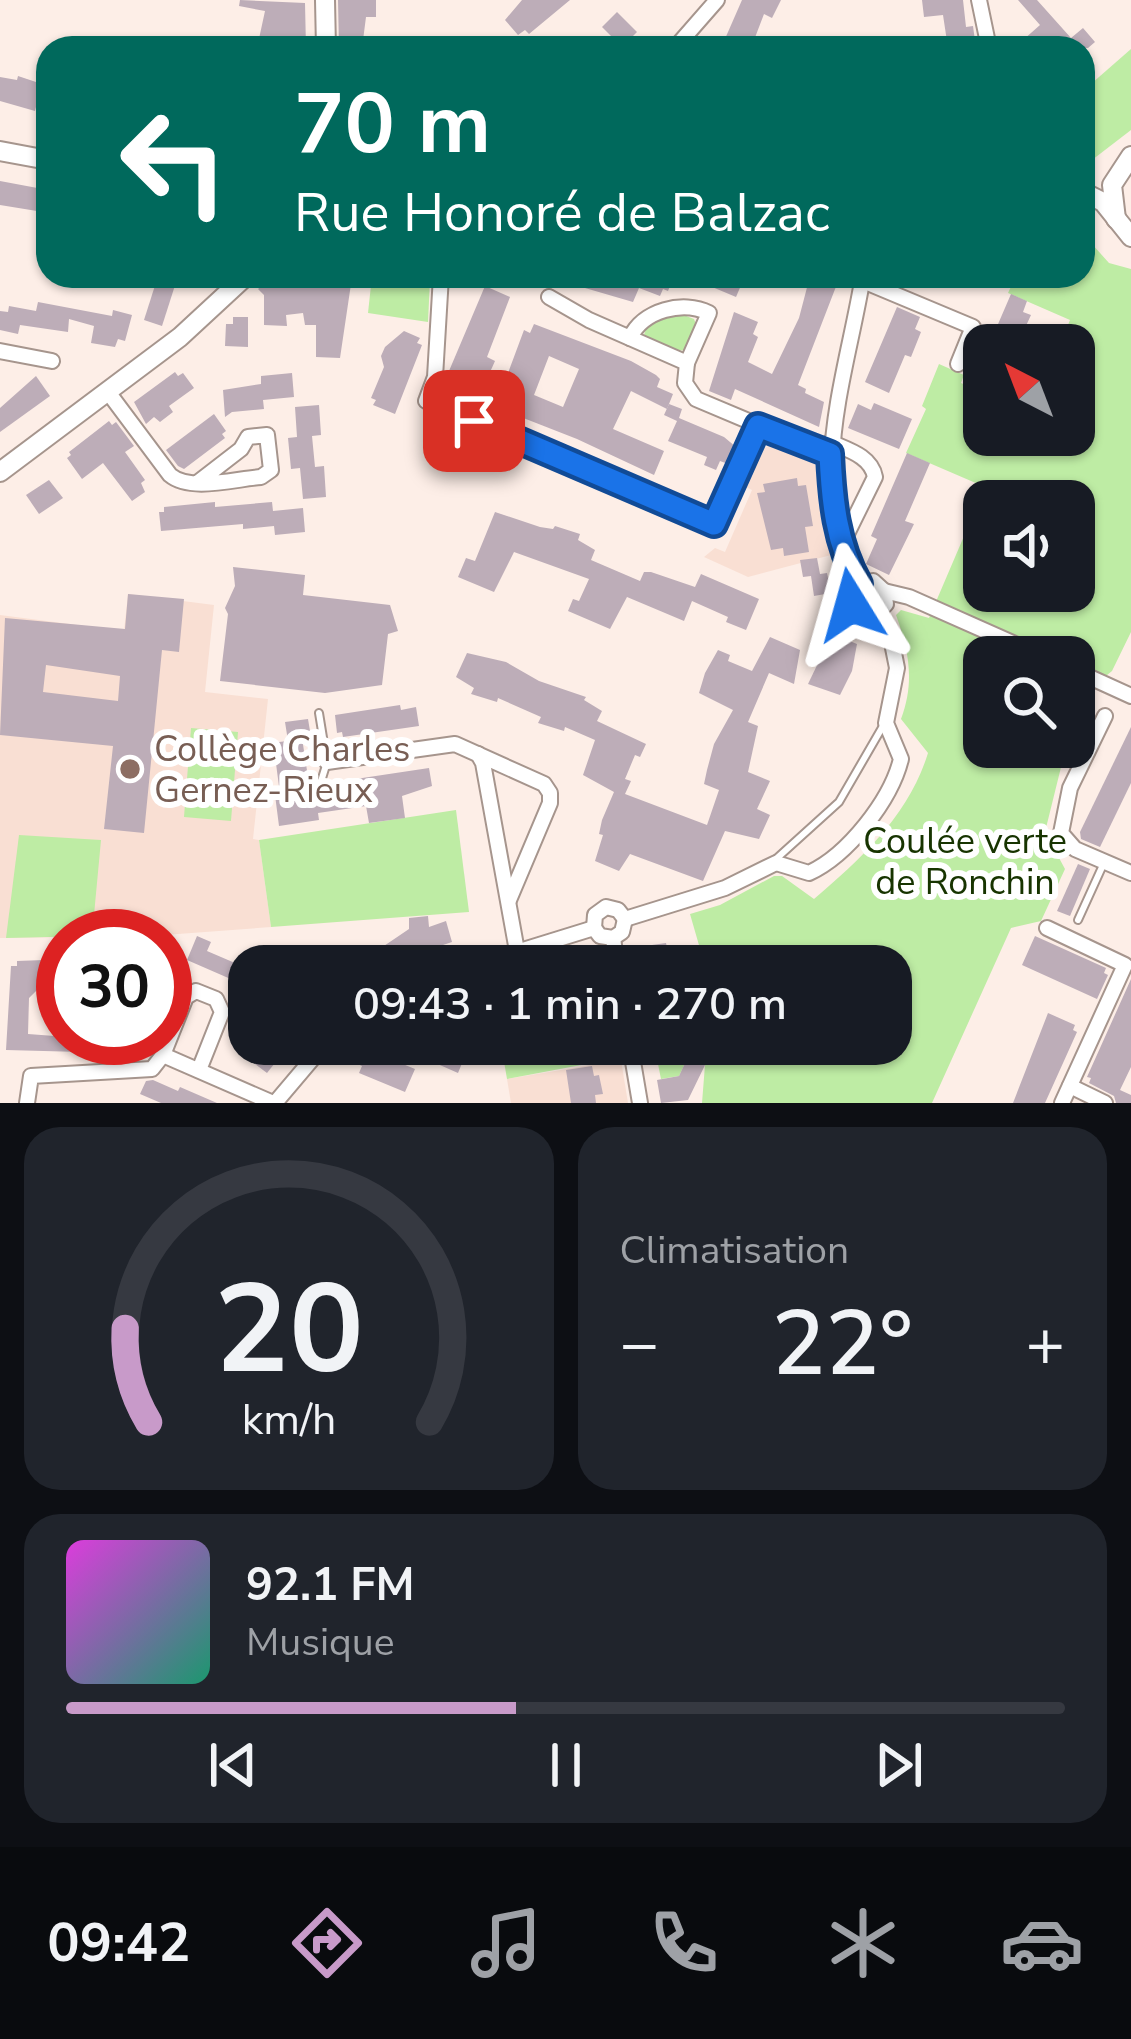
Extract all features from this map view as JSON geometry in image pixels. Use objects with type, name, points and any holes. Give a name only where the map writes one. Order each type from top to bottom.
[{"type":"street","points":[[325,0],[326,36]]},
{"type":"street","points":[[686,36],[717,0]]},
{"type":"street","points":[[979,0],[986,36]]},
{"type":"street","points":[[0,151],[36,158]]},
{"type":"street","points":[[1095,178],[1128,159]]},
{"type":"street","points":[[1116,219],[1111,192],[1128,159]]},
{"type":"street","points":[[1095,198],[1131,237]]},
{"type":"street","points":[[0,472],[179,337],[233,288]]},
{"type":"street","points":[[440,288],[435,377],[427,400],[714,524],[758,426]]},
{"type":"street","points":[[859,584],[832,503],[830,448],[861,288]]},
{"type":"street","points":[[885,288],[973,327],[958,364]]},
{"type":"street","points":[[549,297],[688,363]]},
{"type":"street","points":[[631,338],[638,322],[647,316],[693,305],[709,313],[685,382],[696,399],[870,464],[875,477],[842,544]]},
{"type":"street","points":[[0,351],[52,361]]},
{"type":"street","points":[[108,392],[170,475],[183,483],[197,483],[267,475],[271,470],[267,436],[248,436],[241,449],[197,483]]},
{"type":"street","points":[[884,591],[886,604],[876,615],[861,616],[852,608],[850,596],[859,584],[873,581],[884,591],[909,597],[997,636]]},
{"type":"street","points":[[625,920],[712,893],[766,867],[782,863],[809,873],[858,831],[899,766],[900,754],[886,728],[897,668],[892,643],[876,615]]},
{"type":"street","points":[[1095,680],[1131,696]]},
{"type":"street","points":[[1105,716],[1070,788],[1061,833],[1069,845],[1131,873]]},
{"type":"street","points":[[327,762],[455,744],[535,778],[550,793],[550,803],[509,900]]},
{"type":"street","points":[[478,754],[517,945]]},
{"type":"street","points":[[606,908],[618,910],[625,920],[622,932],[613,938],[600,936],[594,928],[595,915],[606,908]]},
{"type":"street","points":[[538,945],[594,928]]},
{"type":"street","points":[[1047,928],[1125,965],[1062,1103]]},
{"type":"street","points":[[613,938],[614,945]]},
{"type":"street","points":[[1114,988],[1131,995]]},
{"type":"street","points":[[192,993],[216,999],[222,1012],[199,1070]]},
{"type":"street","points":[[26,1103],[31,1076],[152,1069],[155,1065]]},
{"type":"street","points":[[187,1065],[274,1103],[307,1065]]},
{"type":"street","points":[[634,1065],[640,1103]]},
{"type":"street","points":[[1070,1086],[1106,1103]]},
{"type":"lane","points":[[319,713],[327,762],[319,788]]},
{"type":"lane","points":[[766,867],[803,839],[839,802],[887,718]]},
{"type":"lane","points":[[1078,920],[1105,862]]},
{"type":"shaded area","points":[[771,444],[816,464],[821,519],[831,555],[748,577],[704,557],[715,548],[725,552],[752,490],[742,485],[755,454]]},
{"type":"shaded area","name":"Collège Charles Gernez-Rieux","points":[[128,594],[214,605],[205,692],[268,699],[253,839],[259,840],[271,927],[192,933],[192,909],[36,909],[36,938],[0,938],[0,615],[124,631]]},
{"type":"shaded area","points":[[591,1065],[622,1065],[628,1103],[511,1103],[507,1079]]},
{"type":"green space","points":[[1131,49],[1131,130],[1095,158],[1095,80]]},
{"type":"green space","name":"Coulée verte de Ronchin","points":[[1095,247],[1109,263],[1131,269],[1131,632],[1112,671],[1095,685],[1095,636],[963,636],[963,768],[1061,768],[1045,832],[1065,869],[1041,921],[1011,928],[932,1103],[702,1103],[705,1065],[912,1065],[912,945],[699,945],[690,914],[720,905],[774,876],[782,876],[814,899],[896,816],[928,753],[901,719],[909,667],[896,615],[901,610],[929,618],[963,538],[963,612],[1095,612],[1095,480],[969,480],[906,453],[939,364],[963,375],[963,456],[1095,456],[1095,324],[1068,324],[1070,320],[1008,293],[1010,288],[1095,288]]},
{"type":"green space","points":[[371,288],[430,288],[428,322],[368,313]]},
{"type":"green space","points":[[681,314],[694,319],[697,327],[686,350],[674,351],[644,335],[648,322]]},
{"type":"green space","points":[[191,728],[238,732],[231,821],[184,817]]},
{"type":"green space","points":[[456,810],[469,912],[271,927],[259,840]]},
{"type":"green space","points":[[19,835],[101,840],[95,909],[36,909],[36,937],[6,938]]},
{"type":"green space","points":[[505,1065],[581,1065],[507,1079]]},
{"type":"green space","name":"Coulée verte de Ronchin","points":[[658,1065],[684,1065],[679,1076],[661,1079]]},
{"type":"building","points":[[240,0],[305,3],[306,36],[260,36],[265,11],[239,6]]},
{"type":"building","points":[[338,0],[376,0],[376,17],[366,17],[364,36],[339,36]]},
{"type":"building","points":[[522,0],[570,0],[529,34],[525,30],[518,35],[505,20]]},
{"type":"building","points":[[742,0],[781,0],[772,18],[764,14],[756,36],[726,36]]},
{"type":"building","points":[[922,0],[963,0],[966,27],[973,26],[974,36],[946,36],[943,15],[924,17]]},
{"type":"building","points":[[1018,0],[1037,0],[1069,36],[1028,36],[1040,25]]},
{"type":"building","points":[[617,12],[637,32],[611,36],[602,27]]},
{"type":"building","points":[[18,76],[36,82],[35,111],[0,101],[0,77],[17,80]]},
{"type":"building","points":[[0,181],[36,188],[36,211],[0,205]]},
{"type":"building","points":[[154,288],[174,288],[162,326],[144,320]]},
{"type":"building","points":[[350,288],[340,358],[316,357],[316,325],[305,325],[303,313],[286,315],[287,326],[264,325],[264,295],[258,289]]},
{"type":"building","points":[[484,288],[510,297],[487,357],[495,361],[478,399],[483,401],[478,411],[449,399],[459,375],[449,371]]},
{"type":"building","points":[[585,288],[639,288],[633,302]]},
{"type":"building","points":[[639,288],[669,288],[660,296]]},
{"type":"building","points":[[715,288],[740,288],[736,297]]},
{"type":"building","points":[[807,288],[835,288],[798,385],[824,402],[819,427],[735,389],[731,400],[709,391],[734,312],[758,322],[753,334],[758,337],[748,362],[772,374],[799,318]]},
{"type":"building","points":[[1011,294],[1027,301],[1023,312],[1031,315],[1027,324],[998,324]]},
{"type":"building","points":[[38,302],[112,316],[113,310],[132,315],[125,341],[118,339],[115,347],[91,343],[94,326],[69,319],[68,332],[20,325],[18,334],[0,330],[0,311],[8,312],[9,306],[36,311]]},
{"type":"building","points":[[897,307],[920,317],[915,329],[921,332],[889,393],[865,382]]},
{"type":"building","points":[[233,317],[248,317],[248,347],[225,346],[226,324],[233,324]]},
{"type":"building","points":[[534,324],[631,361],[660,379],[657,387],[673,394],[667,409],[631,391],[613,429],[664,451],[654,475],[503,410],[512,386],[513,376],[508,373],[524,330],[530,333]],"holes":[[[549,356],[579,369],[563,407],[534,395]]]},
{"type":"building","points":[[404,331],[420,338],[417,343],[422,345],[395,414],[373,405],[376,400],[371,398],[384,367],[385,347]]},
{"type":"building","points":[[175,372],[183,373],[194,388],[169,406],[173,412],[160,422],[154,417],[146,424],[134,402]]},
{"type":"building","points":[[292,373],[294,397],[263,400],[264,409],[225,417],[223,390],[261,384],[261,376]]},
{"type":"building","points":[[36,376],[50,396],[0,432],[0,408]]},
{"type":"building","points":[[874,403],[912,419],[899,449],[848,428],[858,404],[871,410]]},
{"type":"building","points":[[669,404],[682,409],[679,418],[736,447],[728,464],[720,461],[716,470],[704,465],[707,457],[668,441],[677,421],[664,415]]},
{"type":"building","points":[[319,405],[321,435],[312,436],[315,467],[324,466],[326,497],[303,499],[300,468],[291,469],[288,438],[297,437],[295,407]]},
{"type":"building","points":[[214,414],[226,431],[225,438],[184,469],[178,466],[166,450]]},
{"type":"building","points":[[109,421],[116,422],[134,446],[125,452],[145,480],[141,483],[145,492],[132,501],[103,463],[82,479],[67,458]]},
{"type":"building","points":[[907,453],[930,463],[905,521],[914,524],[889,575],[866,564],[877,539],[871,536]]},
{"type":"building","points":[[797,478],[798,486],[806,485],[813,526],[805,527],[809,552],[784,556],[783,548],[771,550],[757,493],[765,492],[763,484]]},
{"type":"building","points":[[49,480],[63,498],[39,514],[26,495]]},
{"type":"building","points":[[215,502],[215,507],[272,502],[273,511],[303,508],[305,532],[275,535],[274,526],[243,529],[243,524],[161,531],[159,512],[164,507]]},
{"type":"building","points":[[495,512],[580,534],[578,540],[595,550],[591,560],[640,581],[644,572],[651,572],[695,587],[701,574],[759,599],[746,630],[692,601],[684,621],[627,597],[610,629],[568,611],[573,599],[579,601],[589,579],[514,552],[494,592],[458,577],[466,558],[475,561]]},
{"type":"building","points":[[817,558],[820,574],[827,573],[831,593],[814,596],[811,576],[803,577],[800,560]]},
{"type":"building","points":[[233,567],[305,575],[303,595],[390,605],[398,631],[388,634],[382,685],[325,693],[220,681],[225,608],[235,586]]},
{"type":"building","points":[[128,594],[184,599],[179,652],[162,650],[144,833],[104,829],[113,746],[0,735],[5,618],[125,629]],"holes":[[[46,665],[120,676],[118,701],[43,692]]]},
{"type":"building","points":[[832,634],[857,644],[852,671],[840,695],[808,684]]},
{"type":"building","points":[[770,637],[800,650],[794,684],[769,673],[748,722],[758,726],[748,772],[770,781],[757,809],[770,815],[759,839],[725,831],[703,881],[630,854],[619,871],[595,861],[602,820],[614,792],[583,775],[595,740],[565,727],[564,731],[538,723],[541,717],[498,698],[497,702],[471,694],[474,688],[456,677],[467,653],[506,662],[539,681],[586,697],[602,711],[597,721],[646,744],[640,757],[635,755],[625,779],[631,781],[625,794],[707,825],[719,790],[704,784],[707,770],[714,744],[733,710],[699,693],[705,673],[718,650],[730,655],[728,661],[752,671]]},
{"type":"building","points":[[400,705],[401,710],[416,707],[419,726],[343,737],[342,732],[337,733],[335,715]]},
{"type":"building","points":[[308,719],[311,737],[302,738],[310,790],[316,795],[349,784],[349,780],[429,768],[432,786],[402,796],[405,818],[369,823],[366,806],[318,813],[319,820],[279,826],[275,756],[281,755],[279,742],[288,741],[285,722]]},
{"type":"building","points":[[1131,727],[1131,783],[1100,847],[1081,839],[1080,832]]},
{"type":"building","points":[[1078,864],[1090,869],[1070,916],[1057,911]]},
{"type":"building","points":[[428,916],[429,927],[446,921],[452,942],[385,945],[409,929],[409,918]]},
{"type":"building","points":[[197,936],[211,942],[207,951],[228,960],[228,978],[192,962]]},
{"type":"building","points":[[1035,936],[1106,968],[1108,975],[1097,999],[1022,965]]},
{"type":"building","points":[[36,960],[28,1034],[36,1035],[36,1051],[6,1050],[11,966],[17,966],[17,961]]},
{"type":"building","points":[[1131,979],[1131,1067],[1120,1090],[1131,1095],[1131,1103],[1116,1103],[1114,1096],[1089,1083],[1087,1077]]},
{"type":"building","points":[[1048,1013],[1075,1025],[1077,1032],[1045,1103],[1013,1103]]},
{"type":"building","points":[[684,1065],[705,1065],[688,1100],[661,1103],[657,1080],[679,1076]]},
{"type":"building","points":[[362,1066],[415,1069],[405,1092],[359,1073]]},
{"type":"building","points":[[592,1066],[603,1094],[595,1095],[596,1103],[571,1103],[566,1070]]},
{"type":"building","points":[[146,1081],[217,1103],[161,1103],[140,1094]]},
{"type":"place","name":"Collège Charles Gernez-Rieux","points":[[130,769]]},
{"type":"route","points":[[474,421],[714,524],[758,426],[830,454],[832,503],[847,560],[859,584],[851,593],[851,605]]}]
